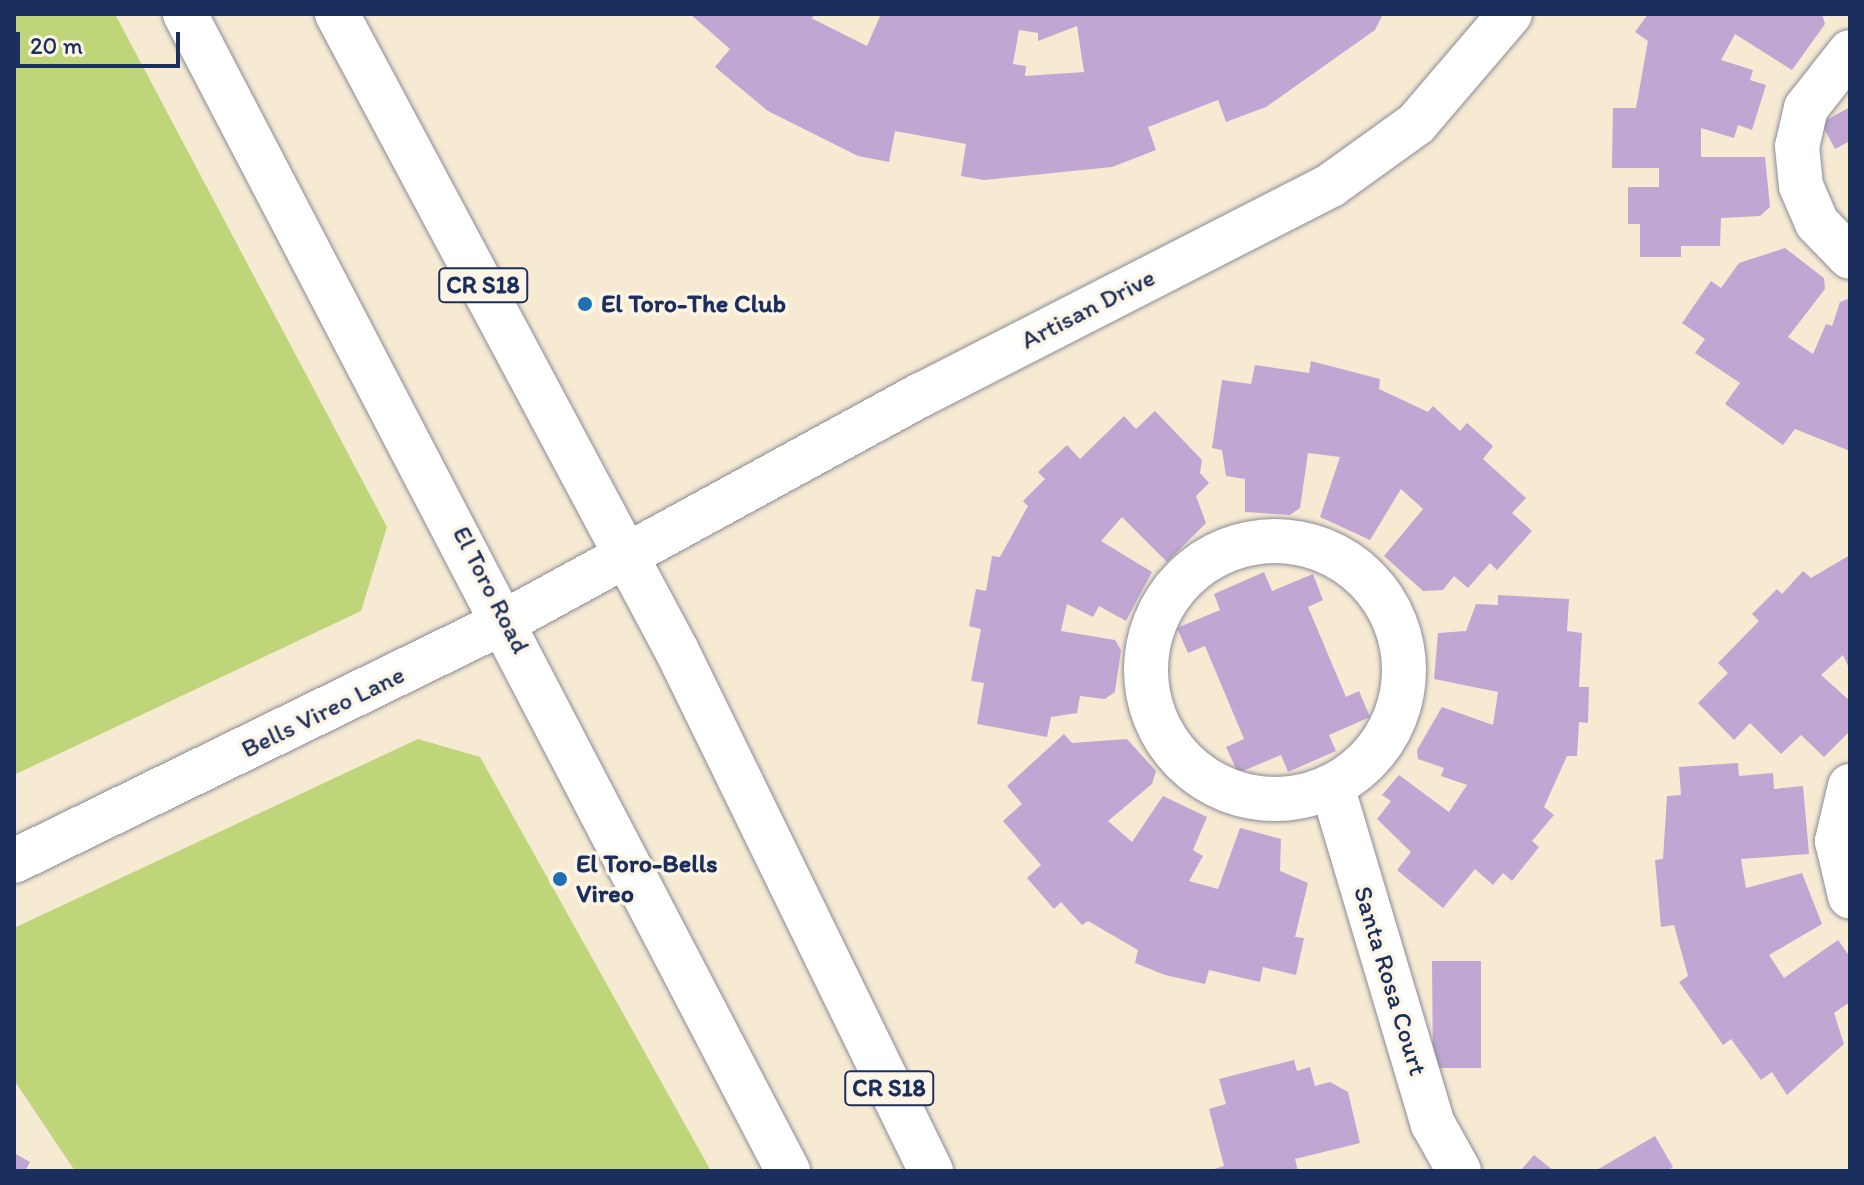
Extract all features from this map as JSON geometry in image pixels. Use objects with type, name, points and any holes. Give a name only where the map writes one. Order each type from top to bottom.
[{"type":"street","name":"El Toro Road","points":[[185,14],[506,621],[788,1171]]},
{"type":"street","name":"CR S18","points":[[337,14],[629,557],[931,1171]]},
{"type":"street","name":"Artisan Drive","points":[[629,557],[921,395],[1331,185],[1416,124],[1510,14]]},
{"type":"street","points":[[1850,52],[1806,108],[1797,146],[1801,186],[1817,223],[1850,257]]},
{"type":"street","points":[[1281,540],[1323,548],[1360,571],[1387,603],[1402,643],[1404,685],[1392,726],[1367,761],[1332,786],[1292,799],[1249,797],[1209,782],[1177,755],[1154,718],[1146,676],[1151,634],[1170,595],[1200,565],[1238,546],[1281,540]]},
{"type":"street","name":"Bells Vireo Lane","points":[[14,861],[506,621],[629,557]]},
{"type":"street","name":"Santa Rosa Court","points":[[1332,786],[1433,1124],[1459,1171]]},
{"type":"street","points":[[1850,786],[1837,841],[1850,896]]},
{"type":"green space","points":[[14,14],[115,14],[387,527],[361,611],[14,775]]},
{"type":"green space","points":[[418,739],[480,757],[711,1171],[75,1171],[14,1080],[14,928]]},
{"type":"building","points":[[690,14],[816,14],[811,18],[867,46],[881,14],[1383,14],[1375,30],[1266,107],[1226,122],[1218,100],[1148,127],[1156,150],[1112,167],[984,180],[961,176],[966,144],[895,131],[889,162],[858,156],[768,111],[715,67],[730,49]],"holes":[[[1077,26],[1084,72],[1025,76],[1026,66],[1013,64],[1019,30],[1038,33],[1038,41]]]},
{"type":"building","points":[[1648,14],[1822,14],[1825,24],[1792,70],[1735,34],[1721,60],[1753,70],[1750,80],[1766,85],[1752,130],[1738,125],[1734,138],[1701,128],[1701,157],[1765,157],[1770,207],[1760,216],[1721,218],[1720,246],[1681,246],[1681,257],[1640,257],[1640,224],[1628,224],[1628,187],[1659,187],[1659,168],[1612,168],[1613,108],[1636,108],[1648,41],[1635,32]]},
{"type":"building","points":[[1850,107],[1850,141],[1835,149],[1821,123]]},
{"type":"building","points":[[1785,248],[1824,278],[1825,289],[1788,337],[1813,354],[1826,324],[1832,326],[1840,302],[1850,298],[1850,451],[1795,429],[1783,445],[1725,404],[1740,383],[1695,353],[1705,339],[1682,323],[1711,281],[1721,288],[1739,263]]},
{"type":"building","points":[[1311,361],[1380,379],[1379,389],[1428,412],[1433,406],[1460,431],[1467,423],[1493,446],[1483,459],[1526,498],[1512,513],[1532,531],[1497,570],[1490,563],[1468,588],[1454,576],[1443,590],[1423,591],[1384,556],[1423,509],[1401,489],[1370,540],[1320,517],[1340,457],[1308,453],[1300,508],[1290,515],[1245,512],[1245,479],[1226,476],[1222,450],[1212,448],[1222,380],[1251,384],[1255,365],[1309,373]]},
{"type":"building","points":[[1155,411],[1202,460],[1200,473],[1209,483],[1196,496],[1206,523],[1167,562],[1122,517],[1101,541],[1152,572],[1126,621],[1099,606],[1093,617],[1067,604],[1061,631],[1115,640],[1121,650],[1115,692],[1105,699],[1080,696],[1077,713],[1051,717],[1047,737],[977,724],[984,683],[971,681],[981,629],[969,626],[976,589],[986,591],[992,556],[1000,557],[1028,506],[1023,501],[1045,479],[1038,472],[1067,445],[1080,459],[1124,416],[1136,429]]},
{"type":"building","points":[[1850,555],[1850,670],[1843,655],[1821,675],[1850,701],[1850,731],[1824,757],[1801,735],[1781,754],[1750,723],[1734,740],[1698,703],[1728,673],[1718,663],[1759,621],[1752,614],[1777,589],[1782,594],[1803,571],[1811,578]]},
{"type":"building","points":[[1264,572],[1272,591],[1313,574],[1323,600],[1308,607],[1346,697],[1359,691],[1370,717],[1329,735],[1336,751],[1288,772],[1281,755],[1238,773],[1226,747],[1244,739],[1205,646],[1188,653],[1177,628],[1220,610],[1214,594]]},
{"type":"building","points":[[1498,595],[1569,599],[1567,631],[1582,633],[1579,687],[1589,687],[1588,723],[1579,722],[1577,756],[1567,756],[1544,807],[1554,815],[1532,841],[1539,847],[1512,881],[1503,873],[1493,885],[1475,869],[1443,908],[1397,870],[1411,852],[1377,819],[1391,801],[1382,795],[1399,775],[1449,812],[1467,785],[1441,776],[1444,768],[1418,759],[1417,750],[1442,707],[1493,725],[1498,692],[1434,679],[1438,633],[1466,631],[1476,604],[1498,605]]},
{"type":"building","points":[[1064,734],[1072,743],[1127,739],[1156,771],[1152,784],[1108,821],[1132,842],[1163,796],[1207,817],[1193,850],[1203,856],[1189,881],[1218,889],[1240,828],[1281,839],[1280,871],[1308,883],[1295,937],[1304,938],[1296,975],[1263,967],[1260,982],[1209,970],[1205,984],[1165,975],[1135,963],[1138,950],[1088,921],[1082,925],[1061,902],[1054,909],[1027,878],[1041,865],[1003,821],[1022,804],[1007,786]]},
{"type":"building","points":[[1738,763],[1739,776],[1773,773],[1774,789],[1803,786],[1809,854],[1741,859],[1746,888],[1802,873],[1822,924],[1769,955],[1784,978],[1838,940],[1850,957],[1850,1002],[1834,1013],[1844,1044],[1787,1095],[1772,1072],[1761,1080],[1731,1039],[1723,1045],[1679,982],[1688,976],[1674,925],[1661,927],[1655,860],[1663,859],[1667,796],[1681,795],[1679,767]]},
{"type":"building","points":[[1432,961],[1481,961],[1481,1068],[1433,1068]]},
{"type":"building","points":[[1294,1060],[1297,1071],[1310,1067],[1315,1086],[1330,1082],[1348,1092],[1360,1143],[1295,1159],[1298,1171],[1208,1171],[1224,1166],[1209,1109],[1226,1104],[1219,1079]]},
{"type":"building","points":[[1655,1136],[1673,1167],[1667,1171],[1595,1171]]},
{"type":"building","points":[[14,1153],[30,1162],[25,1171],[14,1171]]},
{"type":"building","points":[[1534,1155],[1554,1171],[1520,1171]]},
{"type":"place","name":"El Toro-The Club","points":[[585,304]]},
{"type":"place","name":"El Toro-Bells Vireo","points":[[560,879]]}]
